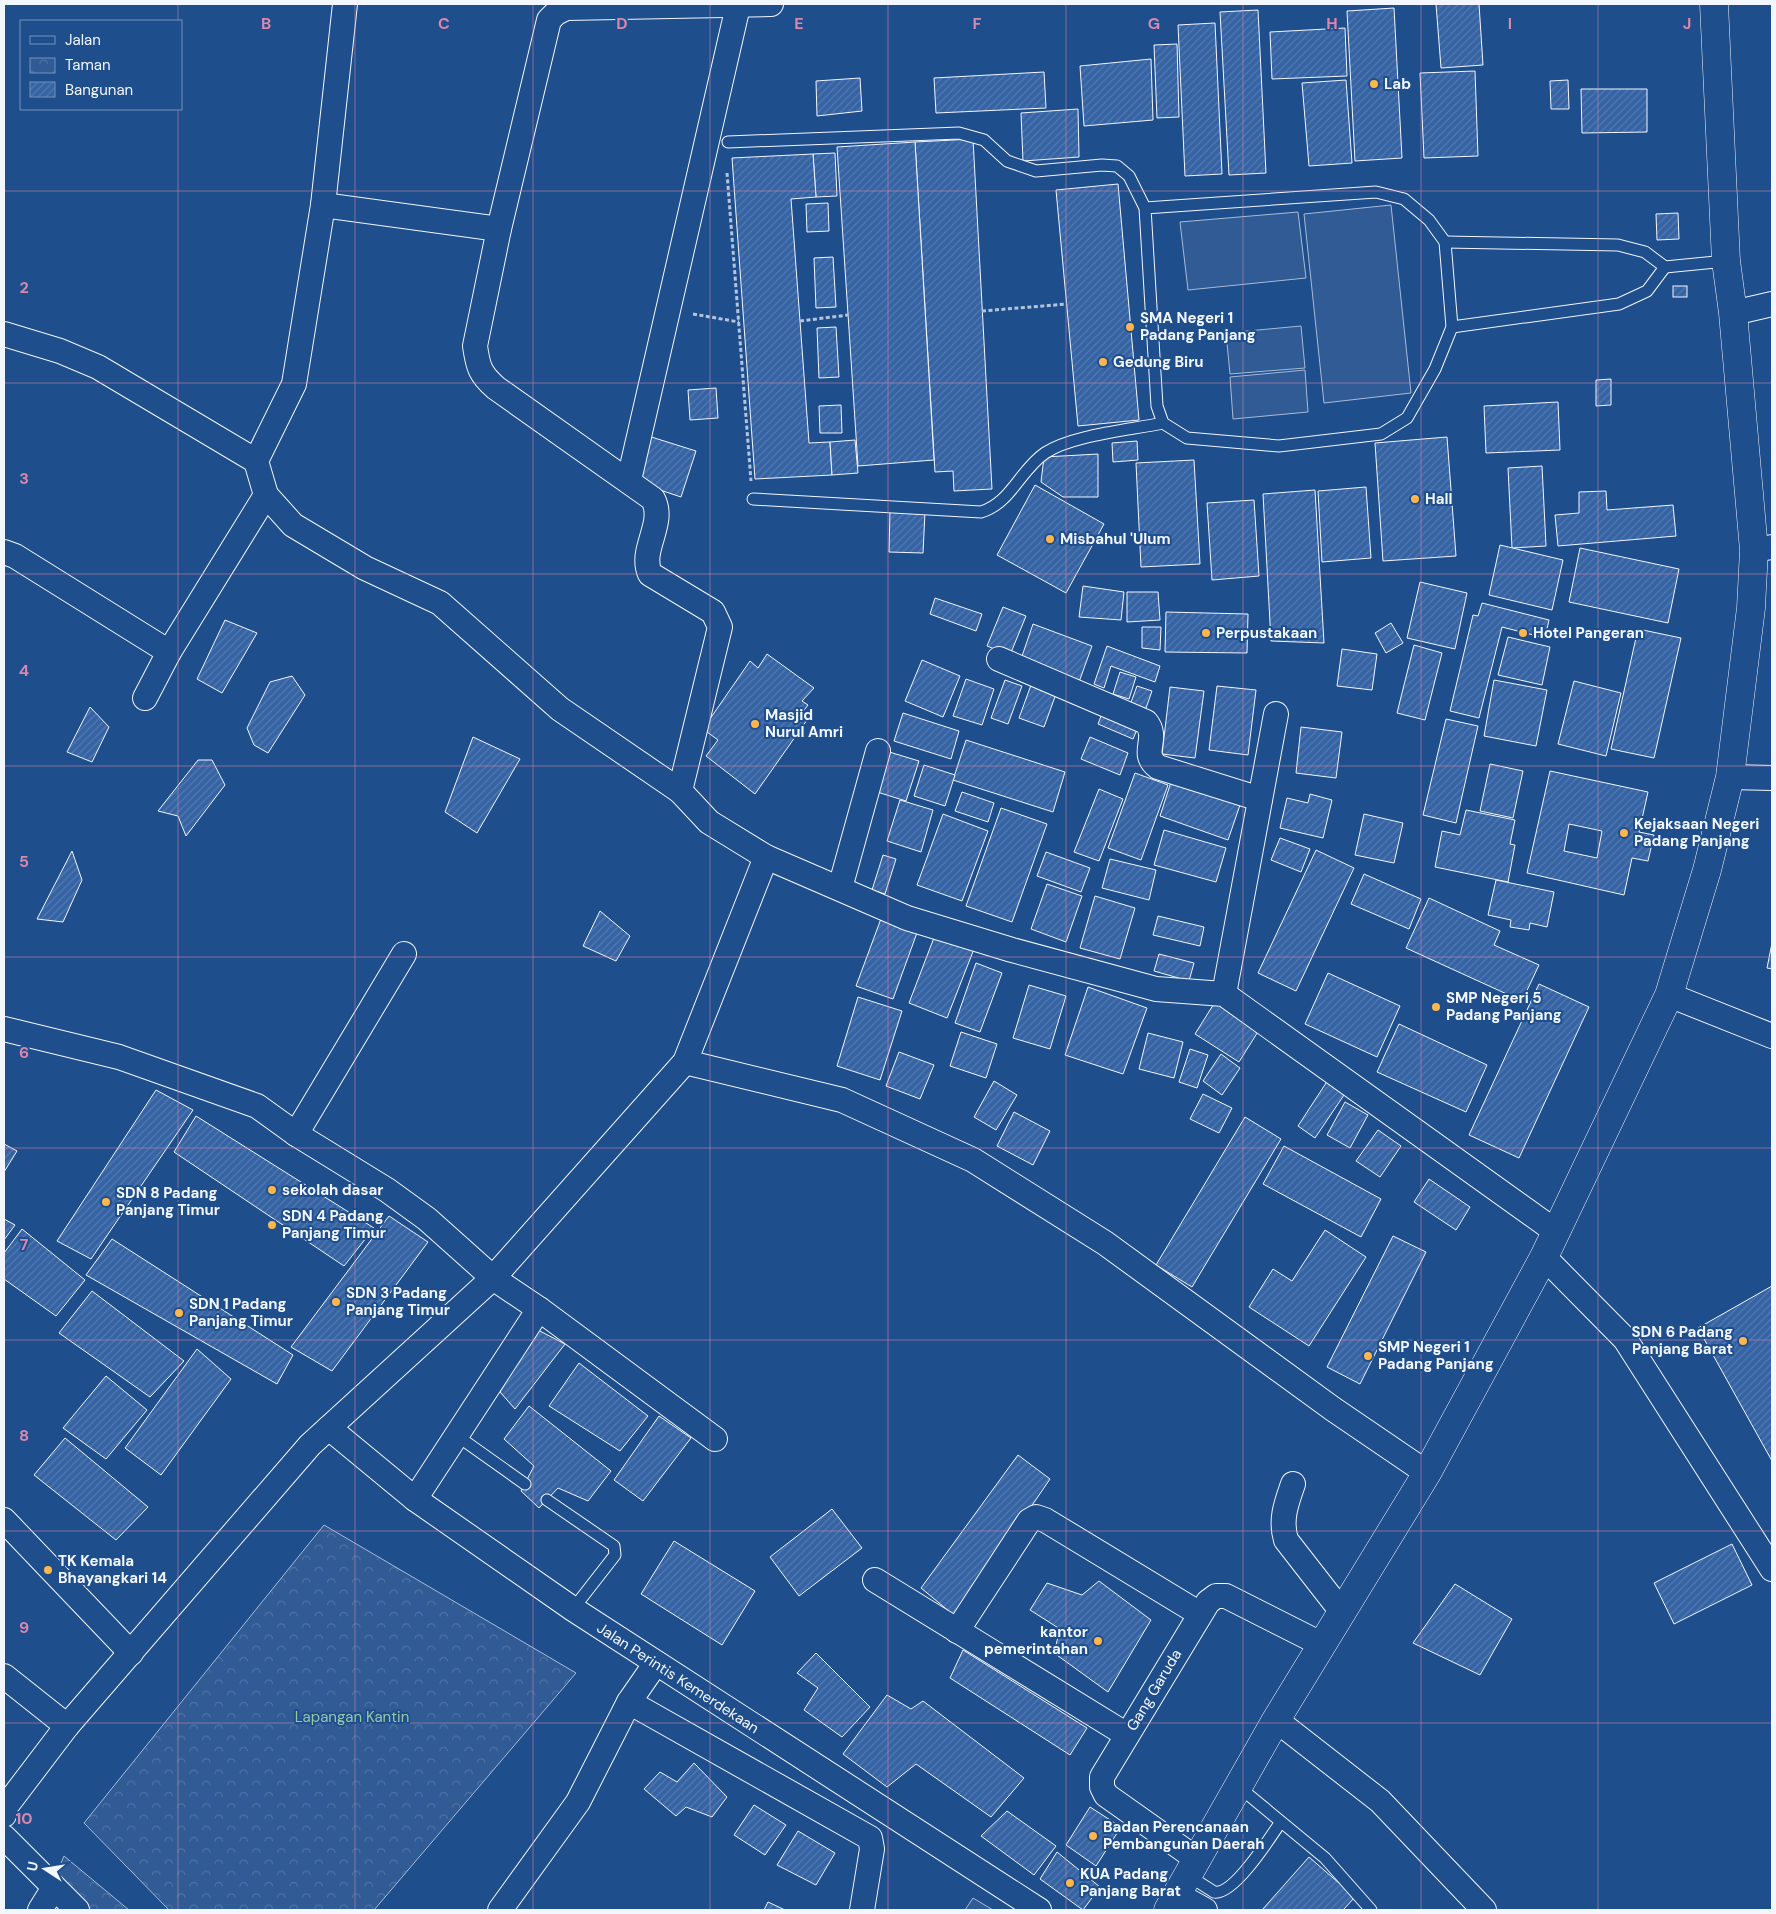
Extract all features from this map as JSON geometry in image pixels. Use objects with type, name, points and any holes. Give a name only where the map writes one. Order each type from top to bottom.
[{"type":"highway","points":[[1183,1885],[1276,1720],[1427,1473],[1544,1257],[1555,1230],[1669,995],[1707,870],[1730,777],[1751,608],[1763,549],[1726,261],[1714,4]]},
{"type":"street","points":[[256,461],[294,384],[323,205],[345,4]]},
{"type":"street","points":[[680,791],[720,627],[713,612],[650,574],[647,559],[658,508],[653,499],[483,377],[477,364],[475,346],[499,229],[549,20],[556,13],[566,8],[771,4]]},
{"type":"street","points":[[629,480],[738,6]]},
{"type":"street","points":[[323,205],[499,229]]},
{"type":"street","points":[[1733,313],[1772,304]]},
{"type":"street","points":[[4,334],[60,351],[98,366],[256,461],[266,494],[293,525],[365,568],[440,603],[560,708],[680,791],[709,822],[766,857],[907,918],[1012,950],[1156,989],[1224,994],[1555,1230]]},
{"type":"street","points":[[144,698],[169,652],[266,494]]},
{"type":"street","points":[[4,552],[15,556],[169,652]]},
{"type":"street","points":[[999,659],[1146,722],[1151,728],[1152,734],[1149,755],[1151,762],[1158,766],[1260,799]]},
{"type":"street","points":[[1224,994],[1276,714]]},
{"type":"street","points":[[840,888],[878,751]]},
{"type":"street","points":[[1730,777],[1772,778]]},
{"type":"street","points":[[4,1815],[7,1805],[67,1726],[310,1445],[494,1278],[685,1062],[766,857]]},
{"type":"street","points":[[296,1134],[404,954]]},
{"type":"street","points":[[1669,995],[1772,1036]]},
{"type":"street","points":[[4,1029],[119,1057],[257,1106],[296,1134],[387,1190],[426,1219],[494,1278],[715,1439]]},
{"type":"street","points":[[685,1062],[842,1100],[973,1160],[1105,1243],[1333,1409],[1427,1473]]},
{"type":"street","points":[[1544,1257],[1625,1338],[1772,1569]]},
{"type":"street","points":[[415,1499],[539,1309]]},
{"type":"street","name":"Jalan Perintis Kemerdekaan","points":[[329,1428],[415,1499],[573,1609],[872,1805],[1039,1910]]},
{"type":"street","points":[[1293,1484],[1283,1513],[1282,1528],[1286,1540],[1342,1612]]},
{"type":"street","points":[[957,1631],[1029,1521],[1036,1518],[1045,1520],[1200,1614]]},
{"type":"street","points":[[4,1520],[131,1653]]},
{"type":"street","points":[[875,1580],[1127,1735]]},
{"type":"street","name":"Gang Garuda","points":[[1205,1910],[1106,1795],[1102,1787],[1102,1776],[1200,1614],[1208,1602],[1216,1596],[1226,1596],[1323,1645]]},
{"type":"street","points":[[500,1910],[578,1802],[629,1702],[656,1663]]},
{"type":"street","points":[[4,1676],[67,1726]]},
{"type":"street","points":[[629,1702],[870,1838],[872,1849],[862,1910]]},
{"type":"street","points":[[1276,1720],[1380,1801],[1484,1910]]},
{"type":"street","points":[[4,1837],[53,1889],[77,1910]]},
{"type":"street","points":[[40,1910],[53,1889]]},
{"type":"lane","points":[[728,142],[959,132],[984,140],[1008,161],[1036,172],[1102,165],[1117,166],[1129,176],[1145,208],[1157,406],[1163,423],[1187,438],[1279,446],[1381,434],[1406,418],[1435,369],[1452,327],[1445,242],[1429,220],[1404,198],[1376,192],[1145,208]]},
{"type":"lane","points":[[1445,242],[1618,245],[1645,252],[1665,267],[1726,261]]},
{"type":"lane","points":[[1452,327],[1619,304],[1647,292],[1665,267]]},
{"type":"lane","points":[[753,499],[982,512],[993,509],[1005,499],[1032,463],[1060,444],[1163,423]]},
{"type":"lane","points":[[456,1435],[524,1484]]},
{"type":"lane","points":[[546,1500],[614,1546],[615,1555],[573,1609]]},
{"type":"lane","points":[[1239,1787],[1280,1823],[1325,1858],[1370,1910]]},
{"type":"lane","points":[[1183,1885],[1214,1892],[1228,1889],[1262,1850],[1280,1823]]},
{"type":"path","points":[[728,142],[726,164],[753,499]]},
{"type":"path","points":[[982,311],[1067,304]]},
{"type":"path","points":[[691,314],[739,322]]},
{"type":"path","points":[[800,321],[848,315]]},
{"type":"shaded area","points":[[1391,205],[1411,393],[1324,403],[1304,214]]},
{"type":"shaded area","points":[[1298,212],[1306,278],[1188,290],[1180,222]]},
{"type":"shaded area","points":[[1301,326],[1305,368],[1230,374],[1226,333]]},
{"type":"shaded area","points":[[1305,370],[1308,412],[1233,419],[1230,377]]},
{"type":"shaded area","points":[[973,1898],[993,1910],[965,1910]]},
{"type":"green space","name":"Lapangan Kantin","points":[[324,1525],[576,1673],[374,1910],[169,1910],[84,1823]]},
{"type":"green space","points":[[64,1856],[129,1910],[41,1910]]},
{"type":"building","points":[[1436,4],[1479,4],[1483,65],[1441,68]]},
{"type":"building","name":"Lab","points":[[1394,8],[1402,158],[1355,161],[1347,11]]},
{"type":"building","points":[[1258,10],[1266,173],[1229,175],[1220,12]]},
{"type":"building","points":[[1215,23],[1222,174],[1185,176],[1178,25]]},
{"type":"building","points":[[1345,28],[1347,76],[1272,79],[1270,32]]},
{"type":"building","points":[[1177,44],[1179,117],[1157,118],[1154,45]]},
{"type":"building","points":[[1151,59],[1153,120],[1084,126],[1080,66]]},
{"type":"building","points":[[1475,71],[1478,156],[1424,158],[1420,73]]},
{"type":"building","points":[[1044,72],[1046,108],[936,113],[934,78]]},
{"type":"building","points":[[860,78],[862,111],[817,116],[816,81]]},
{"type":"building","points":[[1346,80],[1352,163],[1309,166],[1302,83]]},
{"type":"building","points":[[1568,80],[1569,109],[1551,109],[1550,81]]},
{"type":"building","points":[[1581,89],[1647,89],[1647,132],[1582,133]]},
{"type":"building","points":[[1078,109],[1079,157],[1023,161],[1021,113]]},
{"type":"building","points":[[973,139],[992,489],[954,491],[953,471],[935,472],[915,142]]},
{"type":"building","points":[[915,142],[934,460],[858,466],[837,147]]},
{"type":"building","points":[[835,153],[837,196],[816,197],[813,154]]},
{"type":"building","points":[[813,154],[816,197],[791,199],[809,443],[830,442],[832,475],[755,479],[732,158]]},
{"type":"building","name":"Gedung Biru","points":[[1118,184],[1139,420],[1078,426],[1056,190]]},
{"type":"building","points":[[828,203],[829,231],[807,232],[806,204]]},
{"type":"building","points":[[1678,213],[1679,239],[1657,240],[1656,214]]},
{"type":"building","points":[[833,257],[836,307],[816,308],[814,258]]},
{"type":"building","points":[[1673,286],[1687,286],[1687,297],[1673,297]]},
{"type":"building","points":[[836,327],[839,377],[819,378],[817,328]]},
{"type":"building","points":[[1611,379],[1611,405],[1596,406],[1596,380]]},
{"type":"building","points":[[716,388],[718,418],[690,420],[688,390]]},
{"type":"building","points":[[1558,402],[1560,450],[1486,453],[1484,406]]},
{"type":"building","points":[[841,405],[842,433],[820,433],[819,406]]},
{"type":"building","points":[[645,435],[696,451],[681,497],[630,480]]},
{"type":"building","name":"Hall","points":[[1447,437],[1456,556],[1383,561],[1375,443]]},
{"type":"building","points":[[855,440],[858,473],[832,475],[830,442]]},
{"type":"building","points":[[1137,441],[1138,460],[1113,462],[1112,443]]},
{"type":"building","points":[[1098,454],[1098,497],[1063,497],[1041,482],[1044,457]]},
{"type":"building","points":[[1194,460],[1200,564],[1141,567],[1136,463]]},
{"type":"building","points":[[1542,466],[1546,546],[1512,548],[1508,468]]},
{"type":"building","name":"Misbahul 'Ulum","points":[[1035,485],[1104,524],[1066,593],[997,555]]},
{"type":"building","points":[[1366,487],[1371,558],[1322,562],[1318,491]]},
{"type":"building","points":[[1315,490],[1324,643],[1271,641],[1263,494]]},
{"type":"building","points":[[1606,491],[1607,510],[1673,505],[1676,536],[1558,546],[1555,515],[1579,513],[1579,492]]},
{"type":"building","points":[[1254,500],[1259,576],[1212,580],[1207,503]]},
{"type":"building","points":[[890,510],[925,512],[923,553],[889,552]]},
{"type":"building","points":[[1500,545],[1563,560],[1552,610],[1489,595]]},
{"type":"building","points":[[1580,548],[1679,569],[1668,623],[1569,602]]},
{"type":"building","points":[[1420,582],[1467,593],[1455,649],[1407,638]]},
{"type":"building","points":[[1083,586],[1124,592],[1121,620],[1079,617]]},
{"type":"building","points":[[1127,592],[1158,592],[1160,620],[1127,622]]},
{"type":"building","points":[[935,598],[982,614],[976,631],[930,614]]},
{"type":"building","points":[[1482,603],[1549,620],[1545,638],[1502,627],[1479,718],[1450,711],[1473,615],[1478,616]]},
{"type":"building","points":[[1003,607],[1026,616],[1010,655],[987,646]]},
{"type":"building","name":"Perpustakaan","points":[[1166,612],[1248,614],[1247,653],[1165,652]]},
{"type":"building","points":[[225,620],[257,633],[222,693],[197,679]]},
{"type":"building","points":[[1391,623],[1403,643],[1386,653],[1375,633]]},
{"type":"building","points":[[1033,624],[1092,646],[1079,682],[1020,662]]},
{"type":"building","points":[[1142,627],[1161,627],[1160,650],[1142,648]]},
{"type":"building","points":[[1638,629],[1681,638],[1654,758],[1611,749]]},
{"type":"building","points":[[1508,637],[1550,647],[1542,685],[1498,675]]},
{"type":"building","points":[[1414,645],[1442,653],[1425,720],[1397,713]]},
{"type":"building","points":[[1107,646],[1160,666],[1155,682],[1111,666],[1104,688],[1094,684]]},
{"type":"building","points":[[1342,649],[1377,654],[1372,690],[1337,686]]},
{"type":"building","name":"Masjid Nurul Amri","points":[[767,654],[814,688],[802,701],[808,705],[801,714],[807,720],[755,794],[706,756],[718,740],[703,729],[750,661],[758,668]]},
{"type":"building","points":[[922,660],[960,676],[943,717],[905,701]]},
{"type":"building","points":[[1120,672],[1136,677],[1129,699],[1113,694]]},
{"type":"building","points":[[292,676],[305,695],[268,753],[254,745],[247,728],[270,682]]},
{"type":"building","points":[[966,679],[994,689],[982,725],[953,716]]},
{"type":"building","points":[[1005,680],[1022,686],[1008,724],[991,718]]},
{"type":"building","points":[[1494,680],[1547,690],[1536,746],[1484,736]]},
{"type":"building","points":[[1574,681],[1621,693],[1606,756],[1558,744]]},
{"type":"building","points":[[1031,685],[1056,694],[1044,727],[1019,718]]},
{"type":"building","points":[[1137,686],[1152,691],[1145,711],[1130,705]]},
{"type":"building","points":[[1217,686],[1256,690],[1248,755],[1209,750]]},
{"type":"building","points":[[1170,687],[1204,691],[1195,758],[1162,754]]},
{"type":"building","points":[[90,707],[109,727],[92,762],[67,752]]},
{"type":"building","points":[[1103,711],[1139,725],[1133,739],[1098,724]]},
{"type":"building","points":[[903,713],[959,731],[951,759],[894,741]]},
{"type":"building","points":[[1446,719],[1478,726],[1456,823],[1423,815]]},
{"type":"building","points":[[1301,727],[1342,732],[1336,778],[1296,773]]},
{"type":"building","points":[[473,737],[520,759],[477,833],[445,812]]},
{"type":"building","points":[[1090,737],[1128,753],[1120,775],[1081,759]]},
{"type":"building","points":[[966,740],[1065,772],[1053,812],[953,780]]},
{"type":"building","points":[[886,751],[919,761],[906,801],[874,791]]},
{"type":"building","points":[[198,760],[212,760],[225,785],[186,836],[178,816],[158,811]]},
{"type":"building","points":[[1490,764],[1523,771],[1513,818],[1480,811]]},
{"type":"building","points":[[924,765],[955,775],[945,806],[914,796]]},
{"type":"building","name":"Kejaksaan Negeri Padang Panjang","points":[[1550,771],[1648,792],[1639,832],[1654,835],[1648,861],[1632,858],[1624,895],[1527,873]],"holes":[[[1569,824],[1602,831],[1597,858],[1564,851]]]},
{"type":"building","points":[[1135,773],[1168,785],[1141,860],[1108,848]]},
{"type":"building","points":[[1172,779],[1241,802],[1228,840],[1160,816]]},
{"type":"building","points":[[1099,789],[1123,799],[1099,861],[1074,852]]},
{"type":"building","points":[[962,792],[994,803],[988,822],[955,811]]},
{"type":"building","points":[[1310,794],[1332,800],[1323,838],[1280,828],[1287,798],[1308,803]]},
{"type":"building","points":[[900,800],[933,810],[921,852],[887,841]]},
{"type":"building","points":[[1001,808],[1047,824],[1012,922],[966,906]]},
{"type":"building","points":[[1466,810],[1515,820],[1510,844],[1515,845],[1508,882],[1435,867],[1442,831],[1460,835]]},
{"type":"building","points":[[943,814],[988,831],[962,901],[917,885]]},
{"type":"building","points":[[1364,814],[1403,823],[1394,863],[1355,855]]},
{"type":"building","points":[[1164,830],[1226,848],[1216,882],[1154,865]]},
{"type":"building","points":[[1280,838],[1310,849],[1301,872],[1271,860]]},
{"type":"building","points":[[1316,850],[1354,868],[1296,991],[1258,973]]},
{"type":"building","points":[[72,851],[82,880],[63,922],[37,919]]},
{"type":"building","points":[[1046,852],[1090,868],[1081,892],[1037,876]]},
{"type":"building","points":[[883,855],[896,859],[885,894],[872,890]]},
{"type":"building","points":[[1110,859],[1156,870],[1149,900],[1102,888]]},
{"type":"building","points":[[1364,874],[1421,899],[1409,929],[1351,904]]},
{"type":"building","points":[[1496,880],[1554,892],[1547,927],[1530,923],[1529,930],[1510,927],[1511,920],[1488,915]]},
{"type":"building","points":[[1047,884],[1082,896],[1066,942],[1031,929]]},
{"type":"building","points":[[1095,896],[1135,908],[1120,959],[1080,948]]},
{"type":"building","points":[[1429,898],[1500,931],[1494,945],[1539,965],[1522,1001],[1406,948]]},
{"type":"building","points":[[600,911],[630,936],[616,961],[583,946]]},
{"type":"building","points":[[882,916],[918,930],[893,999],[856,986]]},
{"type":"building","points":[[1158,916],[1204,927],[1200,946],[1153,935]]},
{"type":"building","points":[[935,935],[974,949],[947,1018],[909,1003]]},
{"type":"building","points":[[1772,943],[1772,969],[1767,968]]},
{"type":"building","points":[[1159,954],[1194,963],[1189,981],[1154,971]]},
{"type":"building","points":[[976,963],[1002,973],[980,1032],[955,1023]]},
{"type":"building","points":[[1328,973],[1400,1006],[1377,1057],[1305,1024]]},
{"type":"building","points":[[1539,984],[1589,1007],[1519,1158],[1469,1135]]},
{"type":"building","points":[[1029,985],[1066,996],[1050,1049],[1013,1038]]},
{"type":"building","points":[[1088,987],[1147,1008],[1123,1074],[1065,1055]]},
{"type":"building","points":[[858,997],[902,1011],[880,1080],[837,1066]]},
{"type":"building","points":[[1215,1002],[1259,1030],[1239,1062],[1195,1034]]},
{"type":"building","points":[[1399,1024],[1487,1065],[1466,1112],[1377,1072]]},
{"type":"building","points":[[961,1032],[997,1044],[986,1078],[950,1066]]},
{"type":"building","points":[[1148,1033],[1183,1042],[1174,1078],[1139,1069]]},
{"type":"building","points":[[1190,1049],[1208,1055],[1197,1088],[1179,1082]]},
{"type":"building","points":[[899,1052],[934,1065],[920,1099],[886,1086]]},
{"type":"building","points":[[1221,1054],[1240,1068],[1222,1095],[1203,1081]]},
{"type":"building","points":[[1328,1080],[1346,1092],[1315,1138],[1298,1126]]},
{"type":"building","points":[[994,1081],[1017,1095],[996,1130],[974,1117]]},
{"type":"building","points":[[156,1090],[193,1110],[91,1259],[57,1241]]},
{"type":"building","points":[[1203,1094],[1232,1108],[1219,1133],[1190,1119]]},
{"type":"building","points":[[1345,1102],[1368,1115],[1350,1148],[1327,1135]]},
{"type":"building","points":[[1014,1112],[1050,1131],[1033,1165],[997,1146]]},
{"type":"building","name":"sekolah dasar","points":[[196,1116],[374,1228],[344,1266],[174,1152]]},
{"type":"building","points":[[1245,1117],[1281,1139],[1192,1287],[1156,1265]]},
{"type":"building","points":[[1378,1130],[1401,1146],[1380,1177],[1356,1161]]},
{"type":"building","points":[[4,1144],[17,1151],[4,1172]]},
{"type":"building","points":[[1284,1146],[1381,1199],[1361,1237],[1263,1184]]},
{"type":"building","points":[[1429,1179],[1470,1207],[1456,1230],[1414,1202]]},
{"type":"building","name":"sekolah dasar","points":[[389,1216],[428,1242],[332,1371],[291,1347]]},
{"type":"building","points":[[4,1219],[15,1225],[4,1240]]},
{"type":"building","points":[[22,1229],[85,1280],[56,1316],[4,1279],[4,1253]]},
{"type":"building","points":[[1325,1230],[1366,1257],[1309,1346],[1249,1307],[1273,1269],[1292,1281]]},
{"type":"building","points":[[1393,1236],[1426,1252],[1360,1384],[1327,1367]]},
{"type":"building","points":[[112,1239],[293,1355],[277,1384],[86,1275]]},
{"type":"building","points":[[1772,1286],[1772,1461],[1698,1328]]},
{"type":"building","points":[[92,1291],[184,1361],[150,1397],[59,1333]]},
{"type":"building","points":[[536,1329],[565,1344],[515,1409],[500,1392]]},
{"type":"building","points":[[197,1349],[231,1379],[161,1475],[125,1448]]},
{"type":"building","points":[[579,1363],[648,1416],[620,1451],[549,1406]]},
{"type":"building","points":[[106,1376],[147,1410],[106,1459],[63,1428]]},
{"type":"building","points":[[529,1406],[611,1471],[588,1501],[558,1488],[539,1508],[521,1491],[534,1466],[504,1439]]},
{"type":"building","points":[[659,1416],[691,1438],[643,1501],[614,1480]]},
{"type":"building","points":[[65,1438],[148,1507],[116,1540],[34,1475]]},
{"type":"building","points":[[1018,1455],[1050,1479],[956,1617],[921,1588]]},
{"type":"building","points":[[832,1509],[862,1548],[799,1596],[770,1557]]},
{"type":"building","points":[[674,1541],[755,1591],[722,1645],[641,1594]]},
{"type":"building","points":[[1732,1544],[1752,1585],[1674,1624],[1654,1583]]},
{"type":"building","name":"kantor pemerintahan","points":[[1099,1581],[1151,1620],[1108,1692],[1054,1653],[1060,1629],[1030,1610],[1047,1583],[1082,1595]]},
{"type":"building","points":[[1455,1584],[1512,1619],[1480,1675],[1413,1643]]},
{"type":"building","points":[[963,1650],[1087,1728],[1070,1755],[950,1678]]},
{"type":"building","points":[[816,1653],[870,1707],[842,1737],[804,1710],[818,1688],[797,1673]]},
{"type":"building","points":[[887,1695],[911,1709],[923,1701],[1024,1778],[991,1817],[916,1764],[887,1787],[843,1754]]},
{"type":"building","points":[[694,1763],[727,1797],[712,1817],[686,1807],[676,1816],[644,1789],[660,1772],[677,1782]]},
{"type":"building","points":[[754,1805],[786,1825],[765,1855],[734,1835]]},
{"type":"building","name":"Badan Perencanaan Pembangunan Daerah","points":[[1090,1807],[1121,1827],[1096,1866],[1066,1845]]},
{"type":"building","points":[[1007,1811],[1056,1846],[1034,1875],[981,1836]]},
{"type":"building","points":[[798,1831],[835,1853],[816,1885],[777,1865]]},
{"type":"building","name":"KUA Padang Panjang Barat","points":[[1057,1852],[1100,1887],[1083,1910],[1040,1879]]},
{"type":"building","points":[[1309,1857],[1355,1897],[1343,1910],[1262,1910]]},
{"type":"building","points":[[768,1902],[785,1910],[764,1910]]},
{"type":"place","name":"Lab","points":[[1374,84]]},
{"type":"place","name":"SMA Negeri 1 Padang Panjang","points":[[1130,327]]},
{"type":"place","name":"Gedung Biru","points":[[1103,362]]},
{"type":"place","name":"Hall","points":[[1415,499]]},
{"type":"place","name":"Misbahul 'Ulum","points":[[1050,539]]},
{"type":"place","name":"Perpustakaan","points":[[1206,633]]},
{"type":"place","name":"Hotel Pangeran","points":[[1523,633]]},
{"type":"place","name":"Masjid Nurul Amri","points":[[755,724]]},
{"type":"place","name":"Kejaksaan Negeri Padang Panjang","points":[[1624,833]]},
{"type":"place","name":"SMP Negeri 5 Padang Panjang","points":[[1436,1007]]},
{"type":"place","name":"sekolah dasar","points":[[272,1190]]},
{"type":"place","name":"SDN 8 Padang Panjang Timur","points":[[106,1202]]},
{"type":"place","name":"SDN 4 Padang Panjang Timur","points":[[272,1225]]},
{"type":"place","name":"SDN 3 Padang Panjang Timur","points":[[336,1302]]},
{"type":"place","name":"SDN 1 Padang Panjang Timur","points":[[179,1313]]},
{"type":"place","name":"SDN 6 Padang Panjang Barat","points":[[1743,1341]]},
{"type":"place","name":"SMP Negeri 1 Padang Panjang","points":[[1368,1356]]},
{"type":"place","name":"TK Kemala Bhayangkari 14","points":[[48,1570]]},
{"type":"place","name":"kantor pemerintahan","points":[[1098,1641]]},
{"type":"place","name":"Badan Perencanaan Pembangunan Daerah","points":[[1093,1836]]},
{"type":"place","name":"KUA Padang Panjang Barat","points":[[1070,1883]]}]
